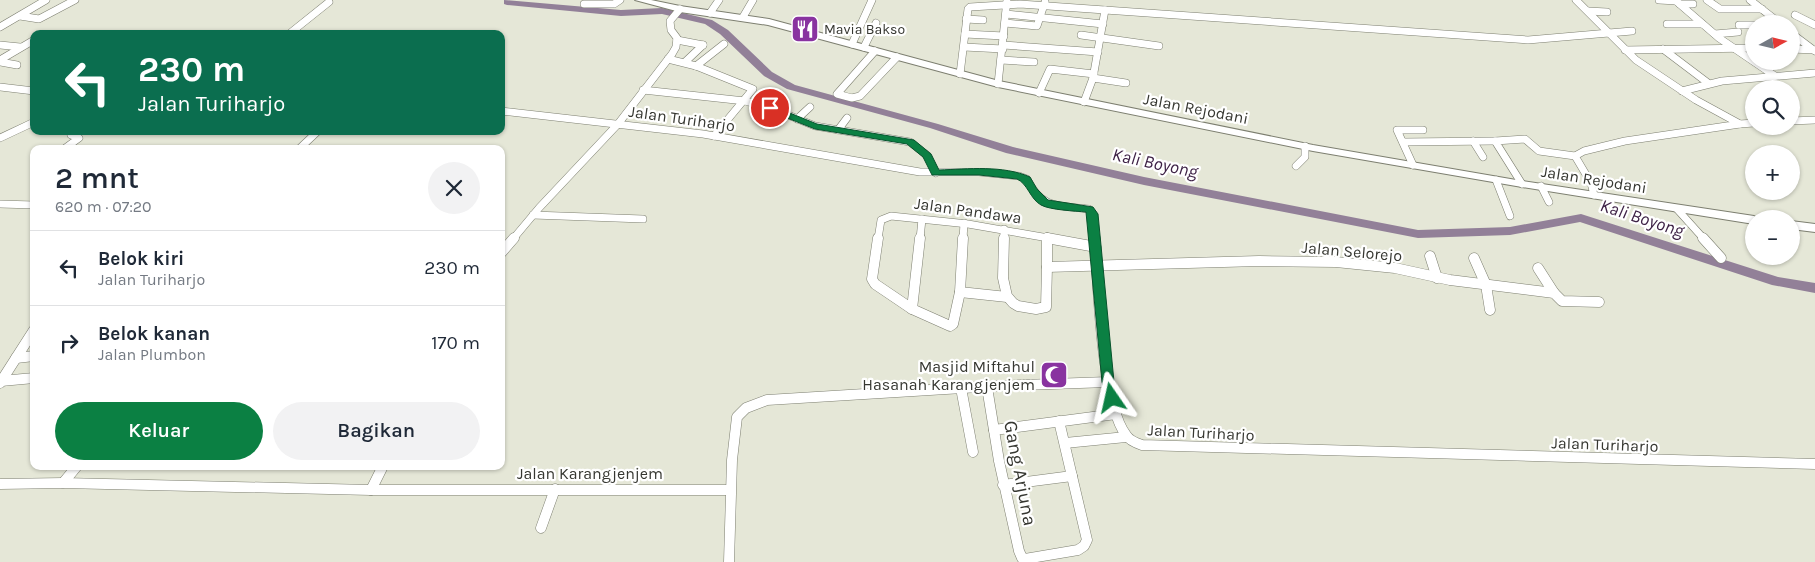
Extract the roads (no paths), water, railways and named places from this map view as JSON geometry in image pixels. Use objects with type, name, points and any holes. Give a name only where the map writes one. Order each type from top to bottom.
[{"type":"main road","name":"Jalan Rejodani","points":[[639,0],[679,10],[743,17],[769,22],[998,84],[1309,147],[1496,180],[1745,219]]},
{"type":"main road","points":[[1800,226],[1815,228]]},
{"type":"street","points":[[0,28],[46,0]]},
{"type":"street","points":[[20,16],[38,19],[75,0]]},
{"type":"street","points":[[584,4],[614,4],[620,0]]},
{"type":"street","points":[[710,13],[719,0]]},
{"type":"street","points":[[743,17],[753,0]]},
{"type":"street","points":[[852,44],[872,0]]},
{"type":"street","points":[[998,84],[1007,0]]},
{"type":"street","points":[[960,74],[968,9],[1007,0],[1045,2],[1104,10],[1528,40],[1632,31]]},
{"type":"street","points":[[1576,0],[1636,60],[1682,91],[1740,124]]},
{"type":"street","points":[[1659,0],[1693,4],[1688,0]]},
{"type":"street","points":[[1707,0],[1720,9],[1762,8]]},
{"type":"street","points":[[1750,0],[1770,15]]},
{"type":"street","points":[[294,30],[329,2]]},
{"type":"street","points":[[1005,23],[1035,27],[1038,25],[1045,2]]},
{"type":"street","points":[[1678,2],[1715,34],[1775,76]]},
{"type":"street","points":[[505,248],[533,215],[618,124],[642,90],[668,59],[676,47],[677,40],[671,30],[670,21],[679,10]]},
{"type":"street","points":[[1084,102],[1094,76],[1104,10]]},
{"type":"street","points":[[1588,11],[1607,12]]},
{"type":"street","points":[[1006,14],[1103,24]]},
{"type":"street","points":[[1800,18],[1815,25]]},
{"type":"street","points":[[966,19],[983,20]]},
{"type":"street","points":[[864,47],[876,23]]},
{"type":"street","points":[[1674,32],[1667,24],[1702,24]]},
{"type":"street","points":[[1715,34],[1738,28],[1745,28]]},
{"type":"street","points":[[965,34],[1004,36]]},
{"type":"street","points":[[1081,35],[1159,46]]},
{"type":"street","points":[[1800,39],[1815,50]]},
{"type":"street","points":[[677,40],[704,45],[685,62]]},
{"type":"street","points":[[1,63],[30,42]]},
{"type":"street","points":[[696,66],[724,44]]},
{"type":"street","points":[[0,45],[30,47]]},
{"type":"street","points":[[964,47],[1098,52]]},
{"type":"street","points":[[1625,50],[1745,48]]},
{"type":"street","points":[[1663,49],[1708,83]]},
{"type":"street","points":[[1800,49],[1815,50]]},
{"type":"street","points":[[875,51],[837,94],[852,98],[860,96],[897,56]]},
{"type":"street","points":[[668,59],[685,62],[752,88],[753,92],[743,101],[714,136]]},
{"type":"street","points":[[1002,60],[1034,62]]},
{"type":"street","points":[[1,63],[17,65]]},
{"type":"street","points":[[1039,93],[1049,69],[1126,83]]},
{"type":"street","points":[[1682,91],[1708,83],[1815,72]]},
{"type":"street","points":[[0,87],[30,91]]},
{"type":"street","points":[[642,90],[743,101],[770,108],[815,126],[910,142],[928,156],[936,173]]},
{"type":"street","points":[[797,119],[810,107]]},
{"type":"street","name":"Jalan Turiharjo","points":[[505,111],[714,136],[904,170],[936,173],[990,172],[1019,176],[1027,179],[1033,191],[1045,203],[1089,209],[1093,214],[1108,382],[1120,427],[1126,437],[1142,445],[1154,447],[1815,464]]},
{"type":"street","points":[[838,130],[847,118]]},
{"type":"street","points":[[1800,121],[1815,120]]},
{"type":"street","points":[[0,138],[30,124]]},
{"type":"street","points":[[1403,142],[1429,143],[1525,139],[1539,151],[1575,156],[1584,150],[1620,142],[1745,124]]},
{"type":"street","points":[[1413,165],[1398,129],[1424,130]]},
{"type":"street","points":[[69,145],[79,138],[71,135]]},
{"type":"street","points":[[303,145],[314,135]]},
{"type":"street","points":[[1474,141],[1483,157]]},
{"type":"street","points":[[1495,141],[1522,184]]},
{"type":"street","points":[[1296,166],[1305,158],[1309,147]]},
{"type":"street","points":[[1575,156],[1592,183],[1594,195]]},
{"type":"street","points":[[1496,180],[1510,216]]},
{"type":"street","points":[[1541,186],[1550,202]]},
{"type":"street","points":[[0,204],[30,204]]},
{"type":"street","points":[[1677,208],[1721,258]]},
{"type":"street","points":[[533,215],[643,219]]},
{"type":"street","name":"Jalan Pandawa","points":[[912,309],[877,286],[872,278],[880,222],[885,217],[964,223],[1096,247]]},
{"type":"street","points":[[922,219],[912,309],[951,326],[960,292],[964,223]]},
{"type":"street","points":[[1004,229],[1003,282],[1007,297]]},
{"type":"street","points":[[960,292],[1007,297],[1018,306],[1040,310],[1046,308],[1047,237]]},
{"type":"street","points":[[1430,256],[1437,278]]},
{"type":"street","points":[[1474,258],[1486,285],[1490,310]]},
{"type":"street","name":"Jalan Selorejo","points":[[1047,267],[1259,261],[1336,262],[1395,268],[1437,278],[1554,293],[1562,301],[1599,302]]},
{"type":"street","points":[[1538,268],[1554,293]]},
{"type":"street","points":[[1,382],[30,336]]},
{"type":"street","points":[[16,358],[30,356]]},
{"type":"street","points":[[1,382],[30,378]]},
{"type":"street","points":[[729,562],[731,539],[730,490],[737,417],[748,406],[767,400],[961,388],[1108,382]]},
{"type":"street","name":"Gang Arjuna","points":[[987,387],[1003,485],[1022,558],[1029,559],[1078,550],[1087,543],[1072,476]]},
{"type":"street","points":[[961,388],[973,452]]},
{"type":"street","points":[[994,430],[1116,414]]},
{"type":"street","points":[[1003,485],[1072,476],[1059,421]]},
{"type":"street","points":[[1065,443],[1126,437]]},
{"type":"street","points":[[63,483],[74,470]]},
{"type":"street","points":[[371,490],[381,470]]},
{"type":"street","name":"Jalan Karangjenjem","points":[[0,485],[63,483],[371,490],[730,490]]},
{"type":"street","points":[[541,528],[555,489]]},
{"type":"waterway","name":"Kali Boyong","points":[[507,2],[621,13],[662,11],[708,22],[724,32],[768,74],[791,87],[934,126],[1010,150],[1144,181],[1418,234],[1510,231],[1581,218],[1777,282],[1815,288]]},
{"type":"place","name":"Mavia Bakso","points":[[805,29]]},
{"type":"place","name":"Masjid Miftahul Hasanah Karangjenjem","points":[[1054,375]]}]
